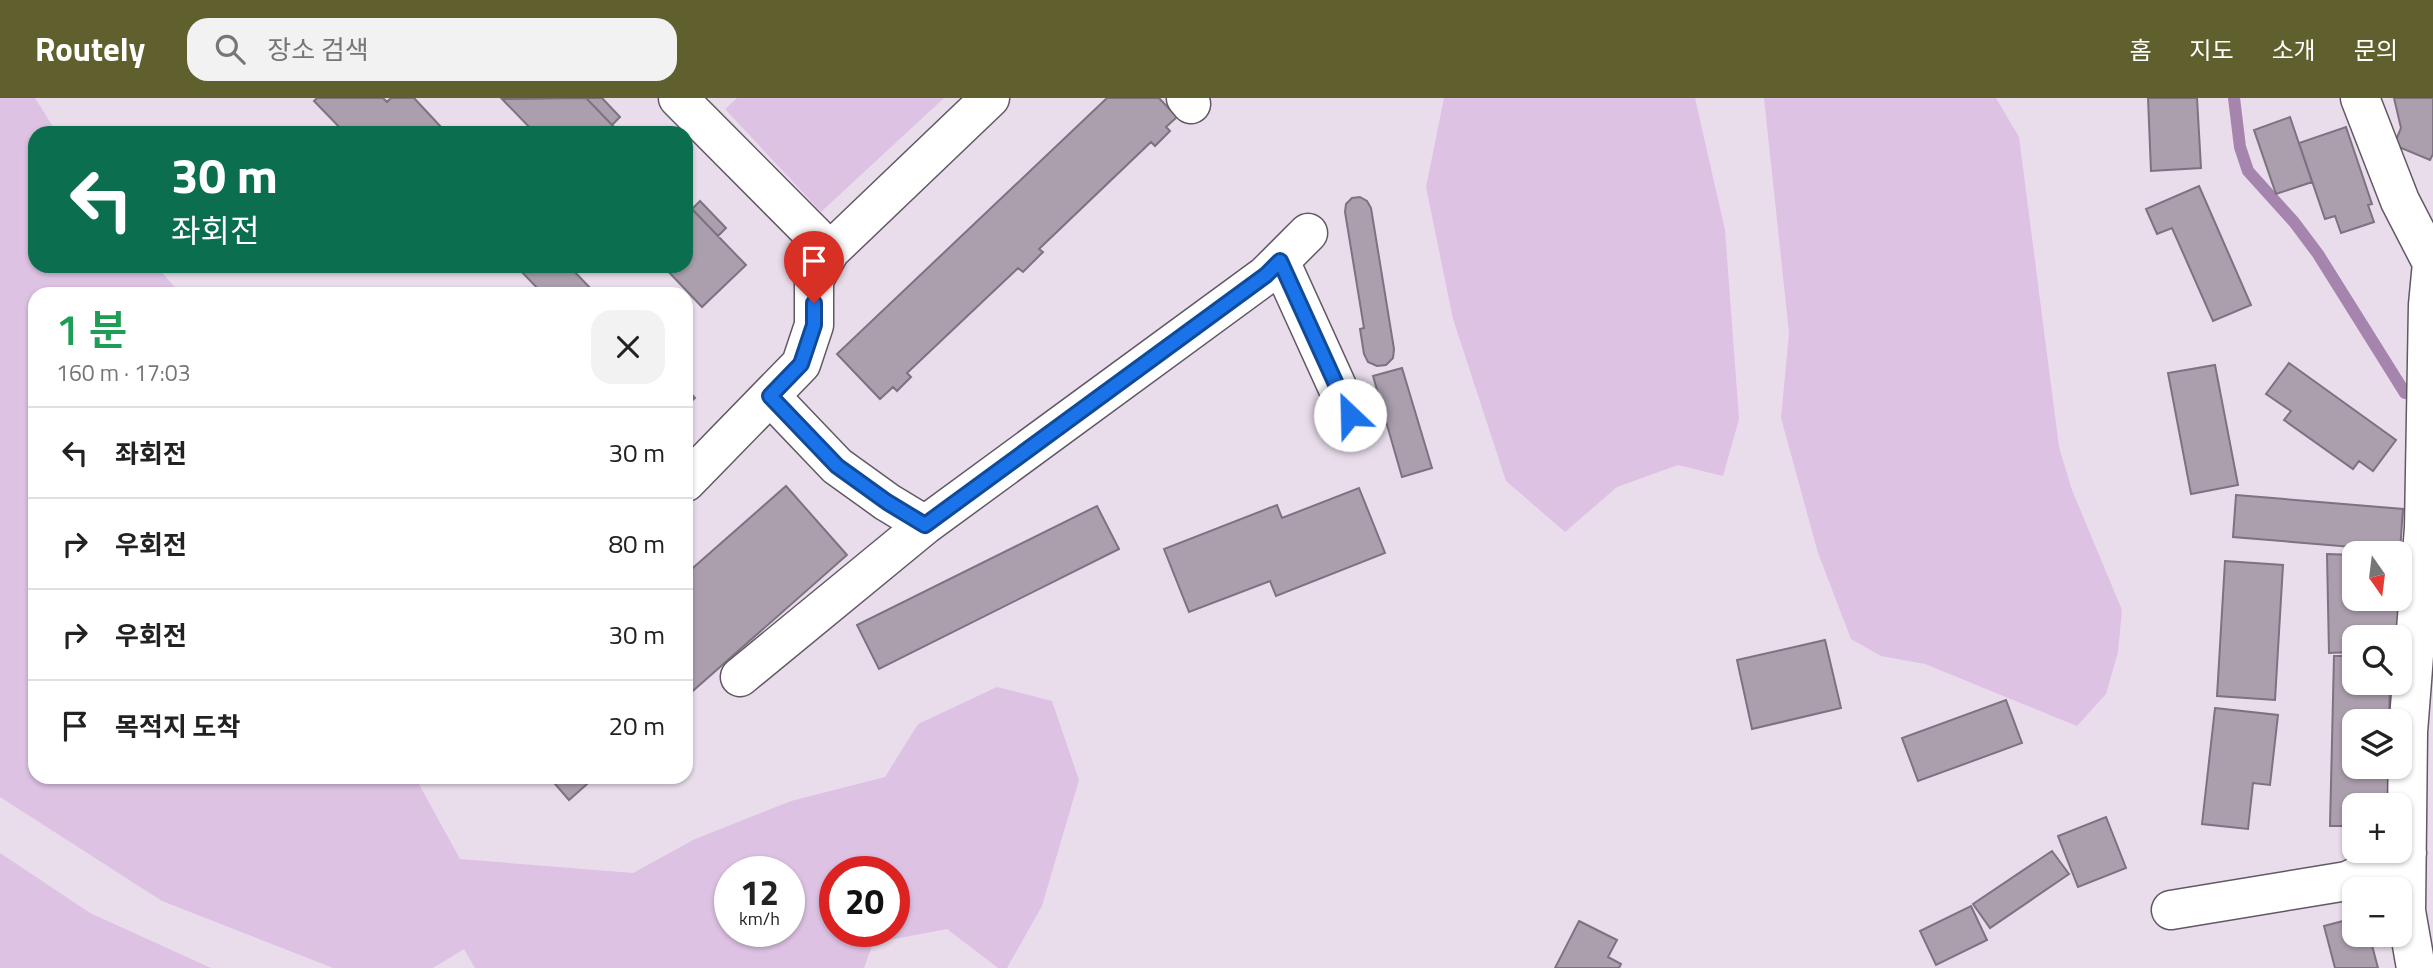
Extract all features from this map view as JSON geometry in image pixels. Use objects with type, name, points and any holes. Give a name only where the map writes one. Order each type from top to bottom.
[{"type":"street","points":[[678,98],[830,251]]},
{"type":"street","points":[[693,475],[801,364],[814,325],[814,280],[830,251],[990,98]]},
{"type":"street","points":[[2361,98],[2400,201],[2433,263],[2428,305],[2424,528],[2408,733],[2408,793]]},
{"type":"street","points":[[740,677],[925,525],[1266,275],[1308,233]]},
{"type":"street","points":[[1280,261],[1350,415]]},
{"type":"street","points":[[770,396],[837,466],[925,525]]},
{"type":"street","points":[[2171,910],[2347,881],[2386,863]]},
{"type":"street","points":[[2407,863],[2406,911],[2417,968]]},
{"type":"shaded area","points":[[0,98],[35,98],[53,126],[28,126],[28,273],[162,273],[175,287],[28,287],[28,784],[419,784],[460,859],[633,873],[695,839],[791,801],[885,777],[918,724],[997,687],[1052,701],[1079,780],[1042,906],[1007,968],[998,968],[947,929],[910,936],[910,856],[819,856],[819,947],[872,947],[864,968],[475,968],[464,949],[433,968],[333,968],[162,901],[0,797]]},
{"type":"shaded area","points":[[737,98],[944,98],[821,212],[725,109]]},
{"type":"shaded area","points":[[1444,98],[1695,98],[1725,230],[1739,419],[1723,476],[1678,465],[1617,487],[1565,532],[1506,481],[1453,319],[1426,187]]},
{"type":"shaded area","points":[[1764,98],[1996,98],[2019,137],[2059,447],[2072,490],[2122,610],[2118,652],[2106,694],[2077,726],[1925,664],[1881,656],[1851,639],[1818,553],[1781,418],[1789,333]]},
{"type":"shaded area","points":[[0,853],[90,913],[211,968],[0,968]]},
{"type":"building","points":[[317,98],[383,98],[387,102],[391,98],[414,98],[440,126],[338,126],[314,101]]},
{"type":"building","points":[[586,98],[602,98],[620,117],[612,125]]},
{"type":"building","points":[[586,98],[613,126],[528,126],[502,99]]},
{"type":"building","points":[[1107,98],[1159,98],[1177,117],[1166,127],[1170,131],[1155,146],[1151,142],[1039,249],[1043,252],[1023,272],[1018,268],[907,373],[911,377],[897,391],[893,387],[880,399],[837,354]]},
{"type":"building","points":[[2148,98],[2197,98],[2201,168],[2151,171]]},
{"type":"building","points":[[2394,98],[2433,98],[2433,154],[2430,160],[2394,145],[2401,128]]},
{"type":"building","points":[[2290,117],[2312,182],[2276,194],[2254,130]]},
{"type":"building","points":[[2346,127],[2372,204],[2368,205],[2374,222],[2341,233],[2335,216],[2325,219],[2299,143]]},
{"type":"building","points":[[2199,186],[2251,305],[2213,321],[2172,228],[2157,234],[2146,209]]},
{"type":"building","points":[[1360,197],[1367,201],[1371,208],[1394,349],[1393,358],[1386,365],[1377,366],[1368,362],[1360,329],[1364,328],[1345,212],[1346,204],[1352,198]]},
{"type":"building","points":[[700,201],[726,228],[718,236],[693,208]]},
{"type":"building","points":[[693,210],[746,265],[702,307],[693,298],[693,287],[683,287],[670,273],[693,273]]},
{"type":"building","points":[[523,273],[576,273],[589,287],[536,287]]},
{"type":"building","points":[[2289,363],[2396,440],[2373,471],[2359,461],[2353,469],[2284,420],[2291,411],[2266,394]]},
{"type":"building","points":[[2215,365],[2238,485],[2191,494],[2168,373]]},
{"type":"building","points":[[1402,368],[1432,468],[1402,477],[1373,376]]},
{"type":"building","points":[[786,486],[847,555],[693,691],[693,568]]},
{"type":"building","points":[[1359,488],[1385,553],[1276,596],[1270,581],[1189,612],[1164,549],[1277,505],[1282,518]]},
{"type":"building","points":[[2236,495],[2403,509],[2401,541],[2342,541],[2342,546],[2233,537]]},
{"type":"building","points":[[1097,506],[1119,549],[879,669],[857,625]]},
{"type":"building","points":[[2327,554],[2342,555],[2342,611],[2398,611],[2399,625],[2342,625],[2342,652],[2329,653]]},
{"type":"building","points":[[2225,561],[2283,565],[2275,700],[2217,696]]},
{"type":"building","points":[[1825,640],[1841,708],[1752,729],[1737,660]]},
{"type":"building","points":[[2334,656],[2342,656],[2342,695],[2390,695],[2389,709],[2342,709],[2342,779],[2389,779],[2388,793],[2342,793],[2342,826],[2330,826]]},
{"type":"building","points":[[2006,700],[2022,743],[1918,781],[1902,738]]},
{"type":"building","points":[[2215,708],[2278,715],[2270,785],[2253,783],[2248,829],[2202,824]]},
{"type":"building","points":[[555,784],[587,784],[569,800]]},
{"type":"building","points":[[2106,817],[2126,868],[2078,887],[2058,836]]},
{"type":"building","points":[[2052,851],[2069,874],[1990,928],[1973,904]]},
{"type":"building","points":[[1971,906],[1987,940],[1936,965],[1920,931]]},
{"type":"building","points":[[1579,921],[1617,940],[1608,957],[1621,964],[1619,968],[1555,968]]},
{"type":"building","points":[[2342,921],[2342,947],[2372,947],[2378,968],[2335,968],[2324,926]]},
{"type":"waterway","points":[[2234,98],[2240,147],[2248,171],[2294,222],[2318,254],[2405,393]]},
{"type":"route","points":[[814,303],[814,325],[801,364],[770,396],[837,466],[925,525],[1266,275],[1280,261],[1350,415]]}]
